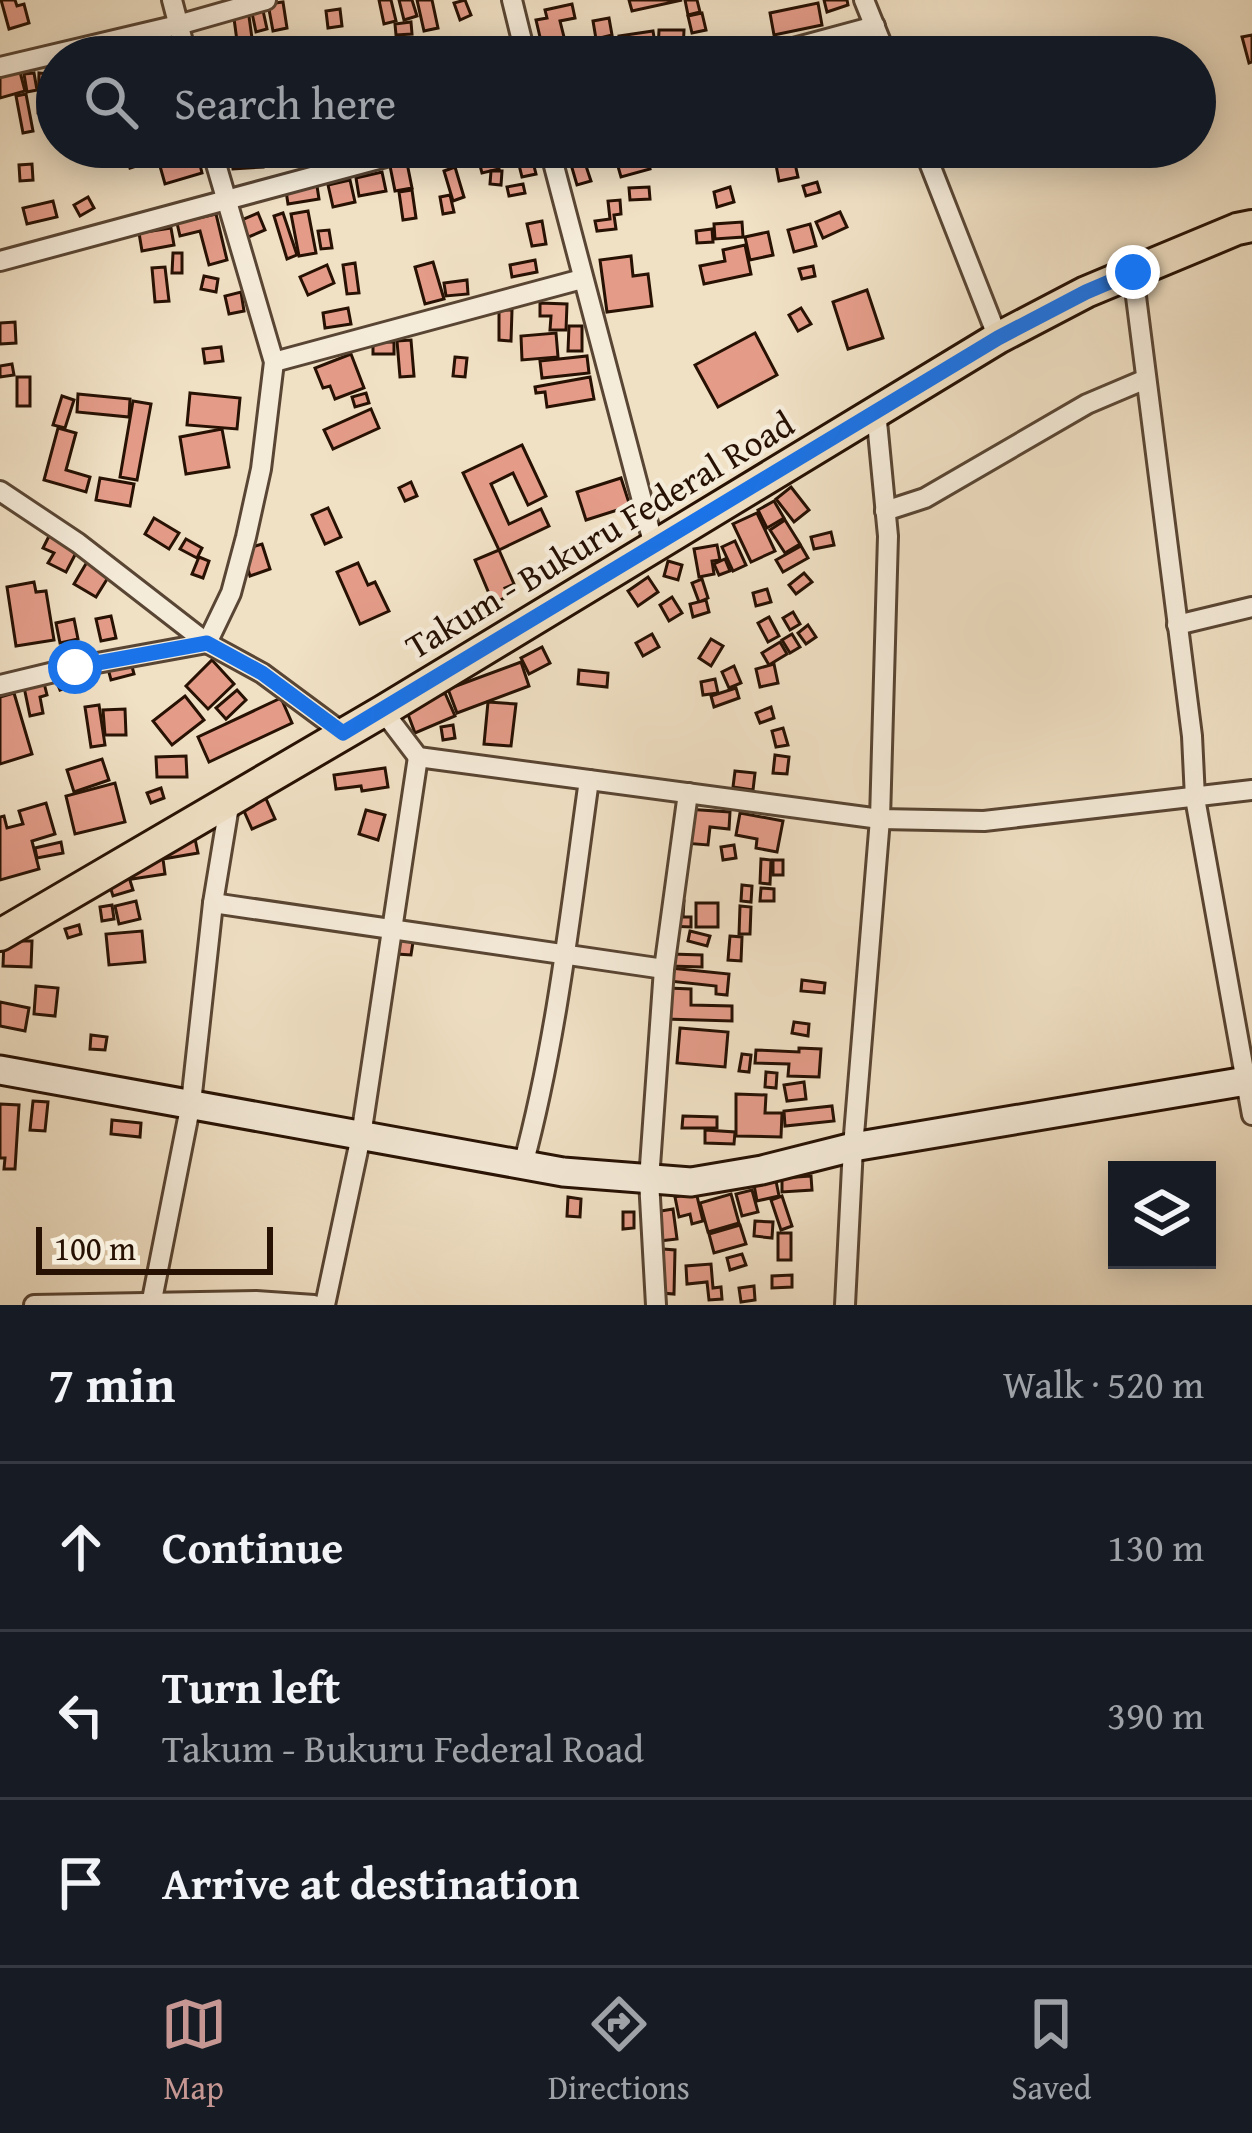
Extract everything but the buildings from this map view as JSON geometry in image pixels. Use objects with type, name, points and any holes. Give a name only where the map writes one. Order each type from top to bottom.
[{"type":"main road","name":"Takum - Bukuru Federal Road","points":[[1,930],[383,710],[998,338],[1086,292],[1252,226]]},
{"type":"street","points":[[172,0],[181,36]]},
{"type":"street","points":[[131,36],[266,0]]},
{"type":"street","points":[[512,0],[521,36]]},
{"type":"street","points":[[864,0],[879,36]]},
{"type":"street","points":[[838,36],[875,26]]},
{"type":"street","points":[[0,67],[36,59]]},
{"type":"street","points":[[207,643],[232,593],[246,537],[261,470],[274,362],[217,168]]},
{"type":"street","points":[[0,261],[343,168]]},
{"type":"street","points":[[554,168],[654,546]]},
{"type":"street","points":[[931,168],[998,338]]},
{"type":"street","points":[[1133,272],[1192,736],[1195,798],[1252,1115]]},
{"type":"street","points":[[274,362],[582,279]]},
{"type":"street","points":[[885,512],[925,498],[1087,404],[1146,379]]},
{"type":"street","points":[[845,1305],[880,819],[888,536],[876,411]]},
{"type":"street","points":[[0,490],[78,543],[207,643],[262,673],[343,733]]},
{"type":"street","points":[[1177,625],[1252,607]]},
{"type":"street","points":[[0,685],[207,643]]},
{"type":"street","points":[[325,1305],[361,1136],[418,757],[383,710]]},
{"type":"street","points":[[418,757],[880,819],[984,821],[1252,790]]},
{"type":"street","points":[[524,1165],[565,954],[589,780]]},
{"type":"street","points":[[656,1305],[649,1180],[664,969],[688,793]]},
{"type":"street","points":[[151,1304],[191,1103],[230,800]]},
{"type":"street","points":[[213,904],[664,969]]},
{"type":"street","points":[[0,1070],[563,1172],[691,1182],[853,1147],[1249,1080]]},
{"type":"street","points":[[34,1305],[256,1301],[314,1305]]},
{"type":"route","points":[[75,667],[207,643],[262,673],[343,733],[998,338],[1133,272]]}]
